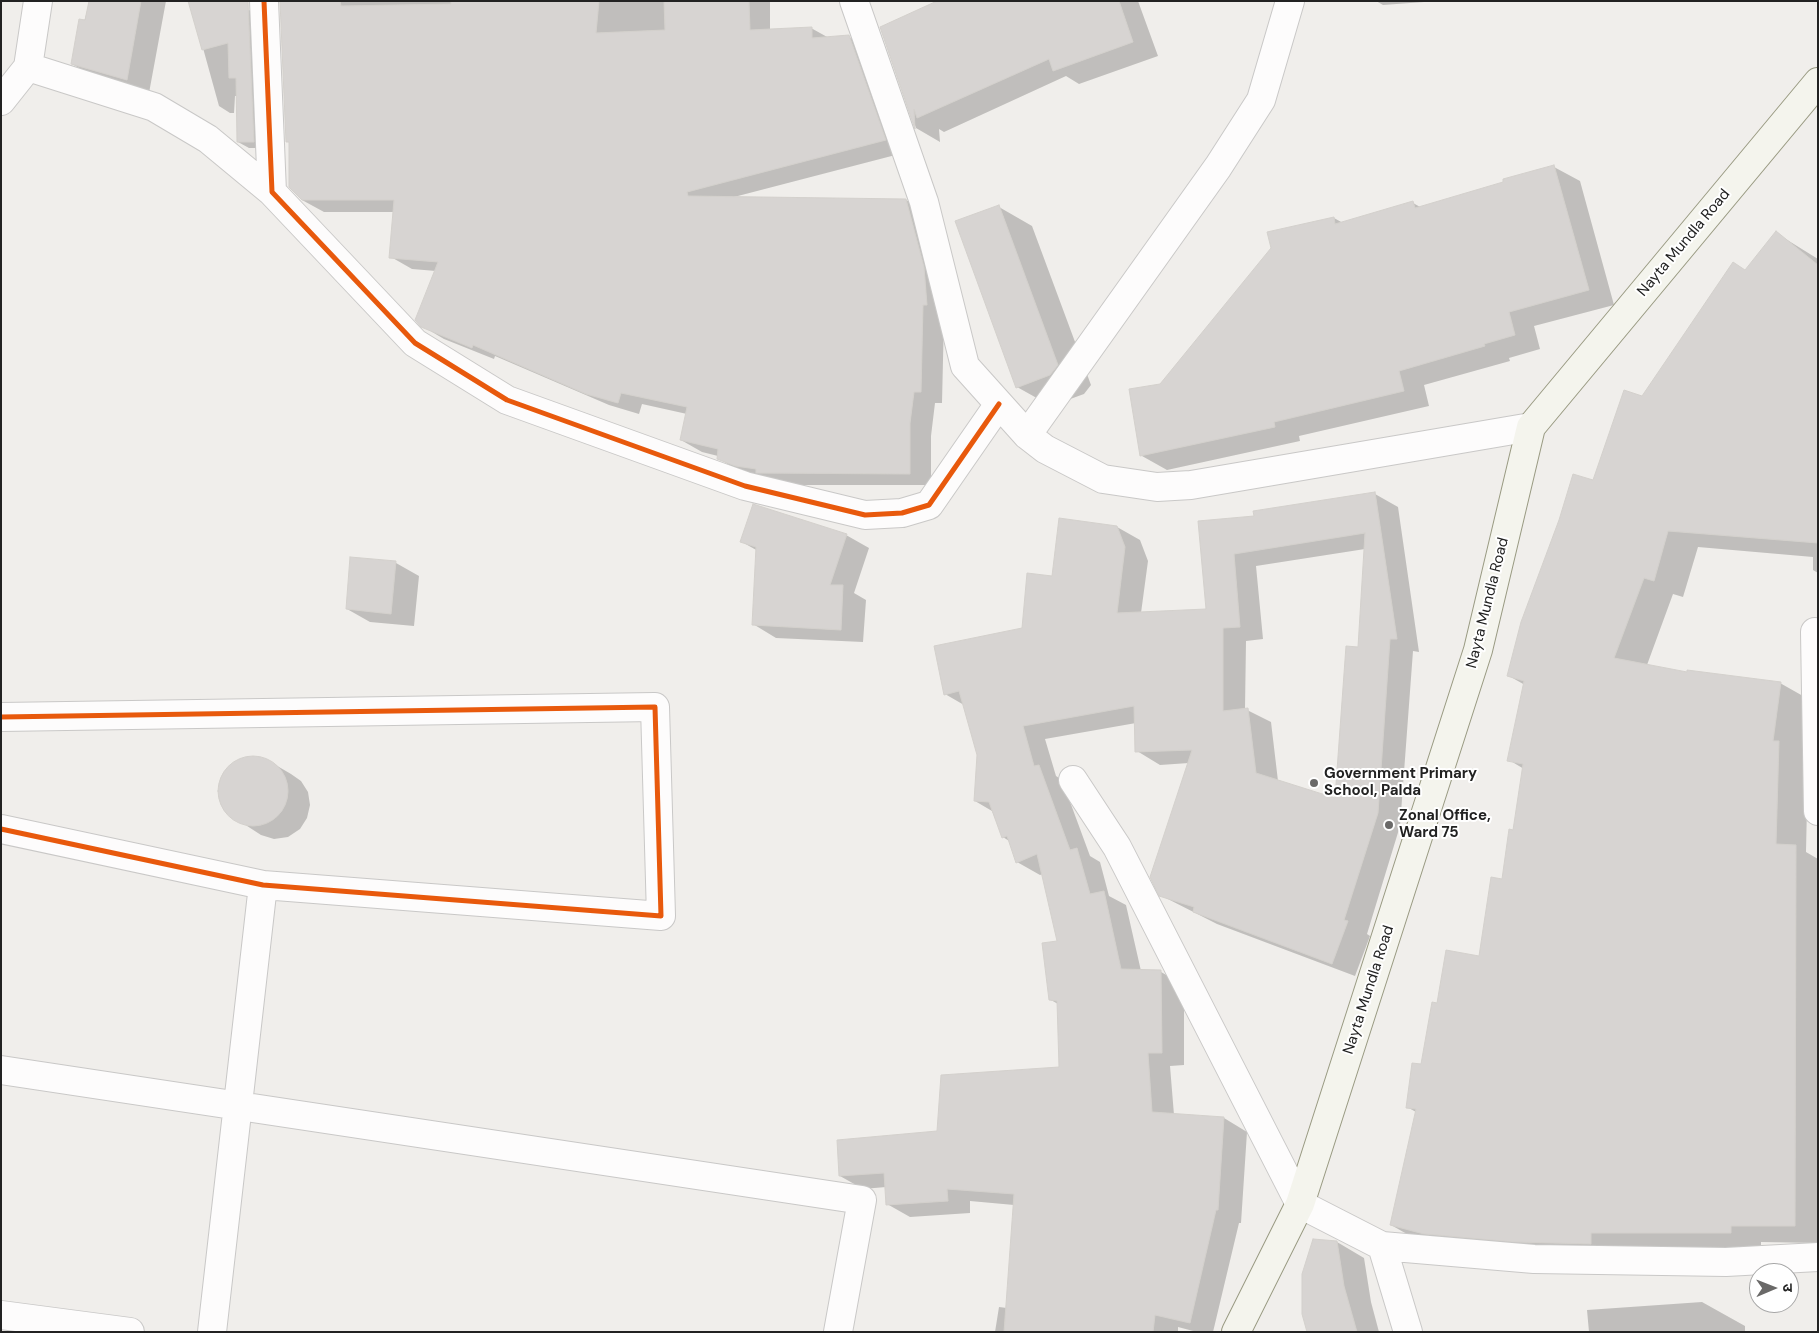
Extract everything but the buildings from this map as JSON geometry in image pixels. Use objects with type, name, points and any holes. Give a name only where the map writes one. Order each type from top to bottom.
[{"type":"main road","name":"Nayta Mundla Road","points":[[1236,1332],[1300,1204],[1478,650],[1531,427],[1818,82]]},
{"type":"street","points":[[1,101],[28,67],[38,1]]},
{"type":"street","points":[[264,1],[272,192]]},
{"type":"street","points":[[854,1],[924,202],[965,366],[1036,442],[1102,479],[1157,487],[1191,485],[1531,427]]},
{"type":"street","points":[[1036,442],[1261,100],[1290,1]]},
{"type":"street","points":[[28,67],[154,107],[208,139],[272,192],[415,343],[507,400],[745,486],[865,515],[902,513],[929,505],[999,404]]},
{"type":"street","points":[[1815,632],[1818,811]]},
{"type":"street","points":[[1,717],[655,707],[660,916],[263,885],[1,829]]},
{"type":"street","points":[[1073,780],[1117,847],[1300,1204],[1382,1246],[1543,1259],[1726,1262],[1818,1257]]},
{"type":"street","points":[[212,1332],[263,885]]},
{"type":"street","points":[[1,1070],[862,1200],[838,1332]]},
{"type":"street","points":[[1382,1246],[1408,1332]]},
{"type":"street","points":[[1,1315],[130,1332]]},
{"type":"cycle path","points":[[264,1],[272,192],[415,343],[507,400],[745,486],[865,515],[902,513],[929,505],[999,404]]},
{"type":"cycle path","points":[[1,717],[655,707],[661,916],[263,885],[1,829]]},
{"type":"place","name":"Government Primary School, Palda","points":[[1314,783]]},
{"type":"place","name":"Zonal Office, Ward 75","points":[[1389,825]]}]
